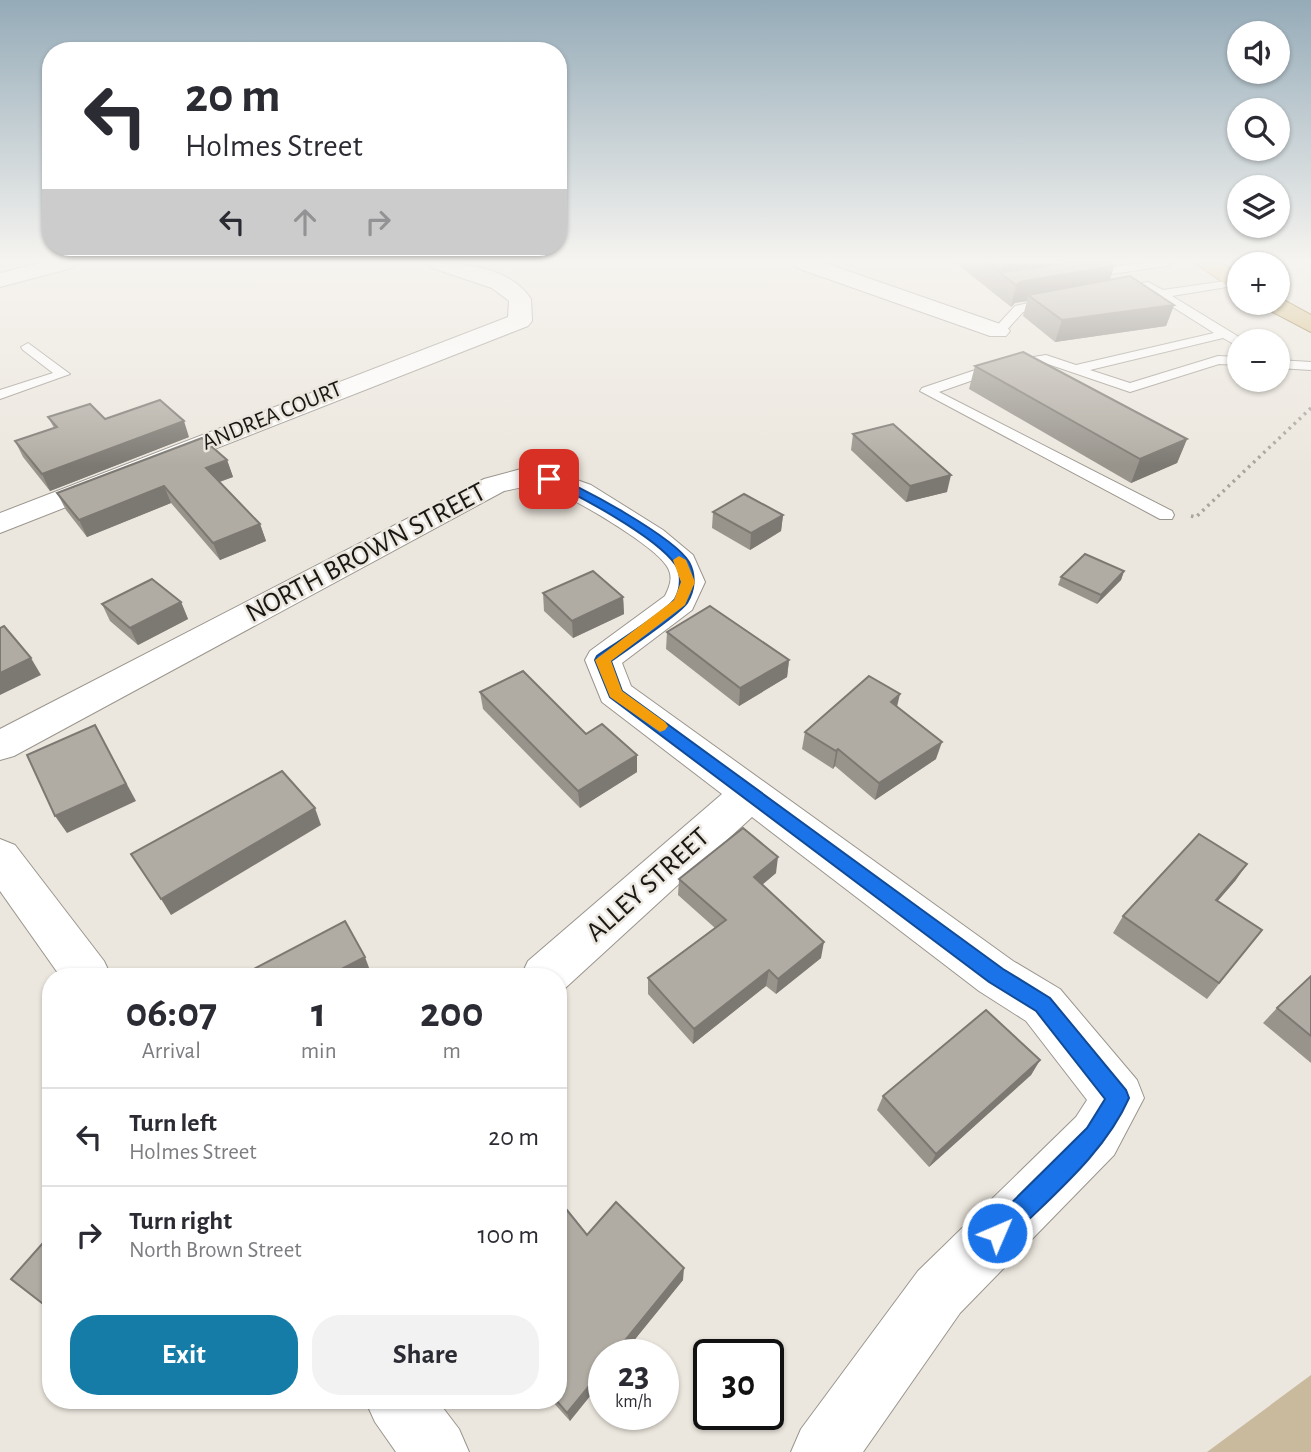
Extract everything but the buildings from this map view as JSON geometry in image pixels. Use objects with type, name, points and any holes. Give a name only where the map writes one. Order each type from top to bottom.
[{"type":"street","name":"ANDREA COURT","points":[[0,524],[495,331]]},
{"type":"street","name":"NORTH BROWN STREET","points":[[0,746],[494,485],[521,478],[549,479],[580,491],[652,537],[682,562],[688,582],[680,602],[603,660],[615,694],[751,793]]},
{"type":"street","name":"ALLEY STREET","points":[[554,968],[751,793]]},
{"type":"street","points":[[751,793],[996,976],[1043,1005],[1118,1098],[1094,1136],[939,1292],[824,1452]]},
{"type":"street","points":[[0,857],[81,968]]},
{"type":"street","points":[[404,1409],[436,1452]]},
{"type":"lane","points":[[1220,331],[1225,334]]},
{"type":"lane","points":[[1075,369],[1225,334]]},
{"type":"lane","points":[[0,395],[63,374],[28,347]]},
{"type":"lane","points":[[1166,515],[927,391],[1009,365],[1046,359],[1130,388],[1218,360],[1227,360]]},
{"type":"lane","points":[[1290,365],[1311,366]]},
{"type":"path","points":[[1166,515],[1196,517],[1311,408]]},
{"type":"shaded area","points":[[1311,1375],[1311,1452],[1207,1452]]},
{"type":"slow traffic","points":[[660,726],[615,694],[603,660],[680,602],[688,582],[679,560]]},
{"type":"route","points":[[549,479],[580,491],[652,537],[682,562],[688,582],[680,602],[603,660],[615,694],[996,976],[1043,1005],[1118,1098],[1094,1136],[997,1233]]}]
